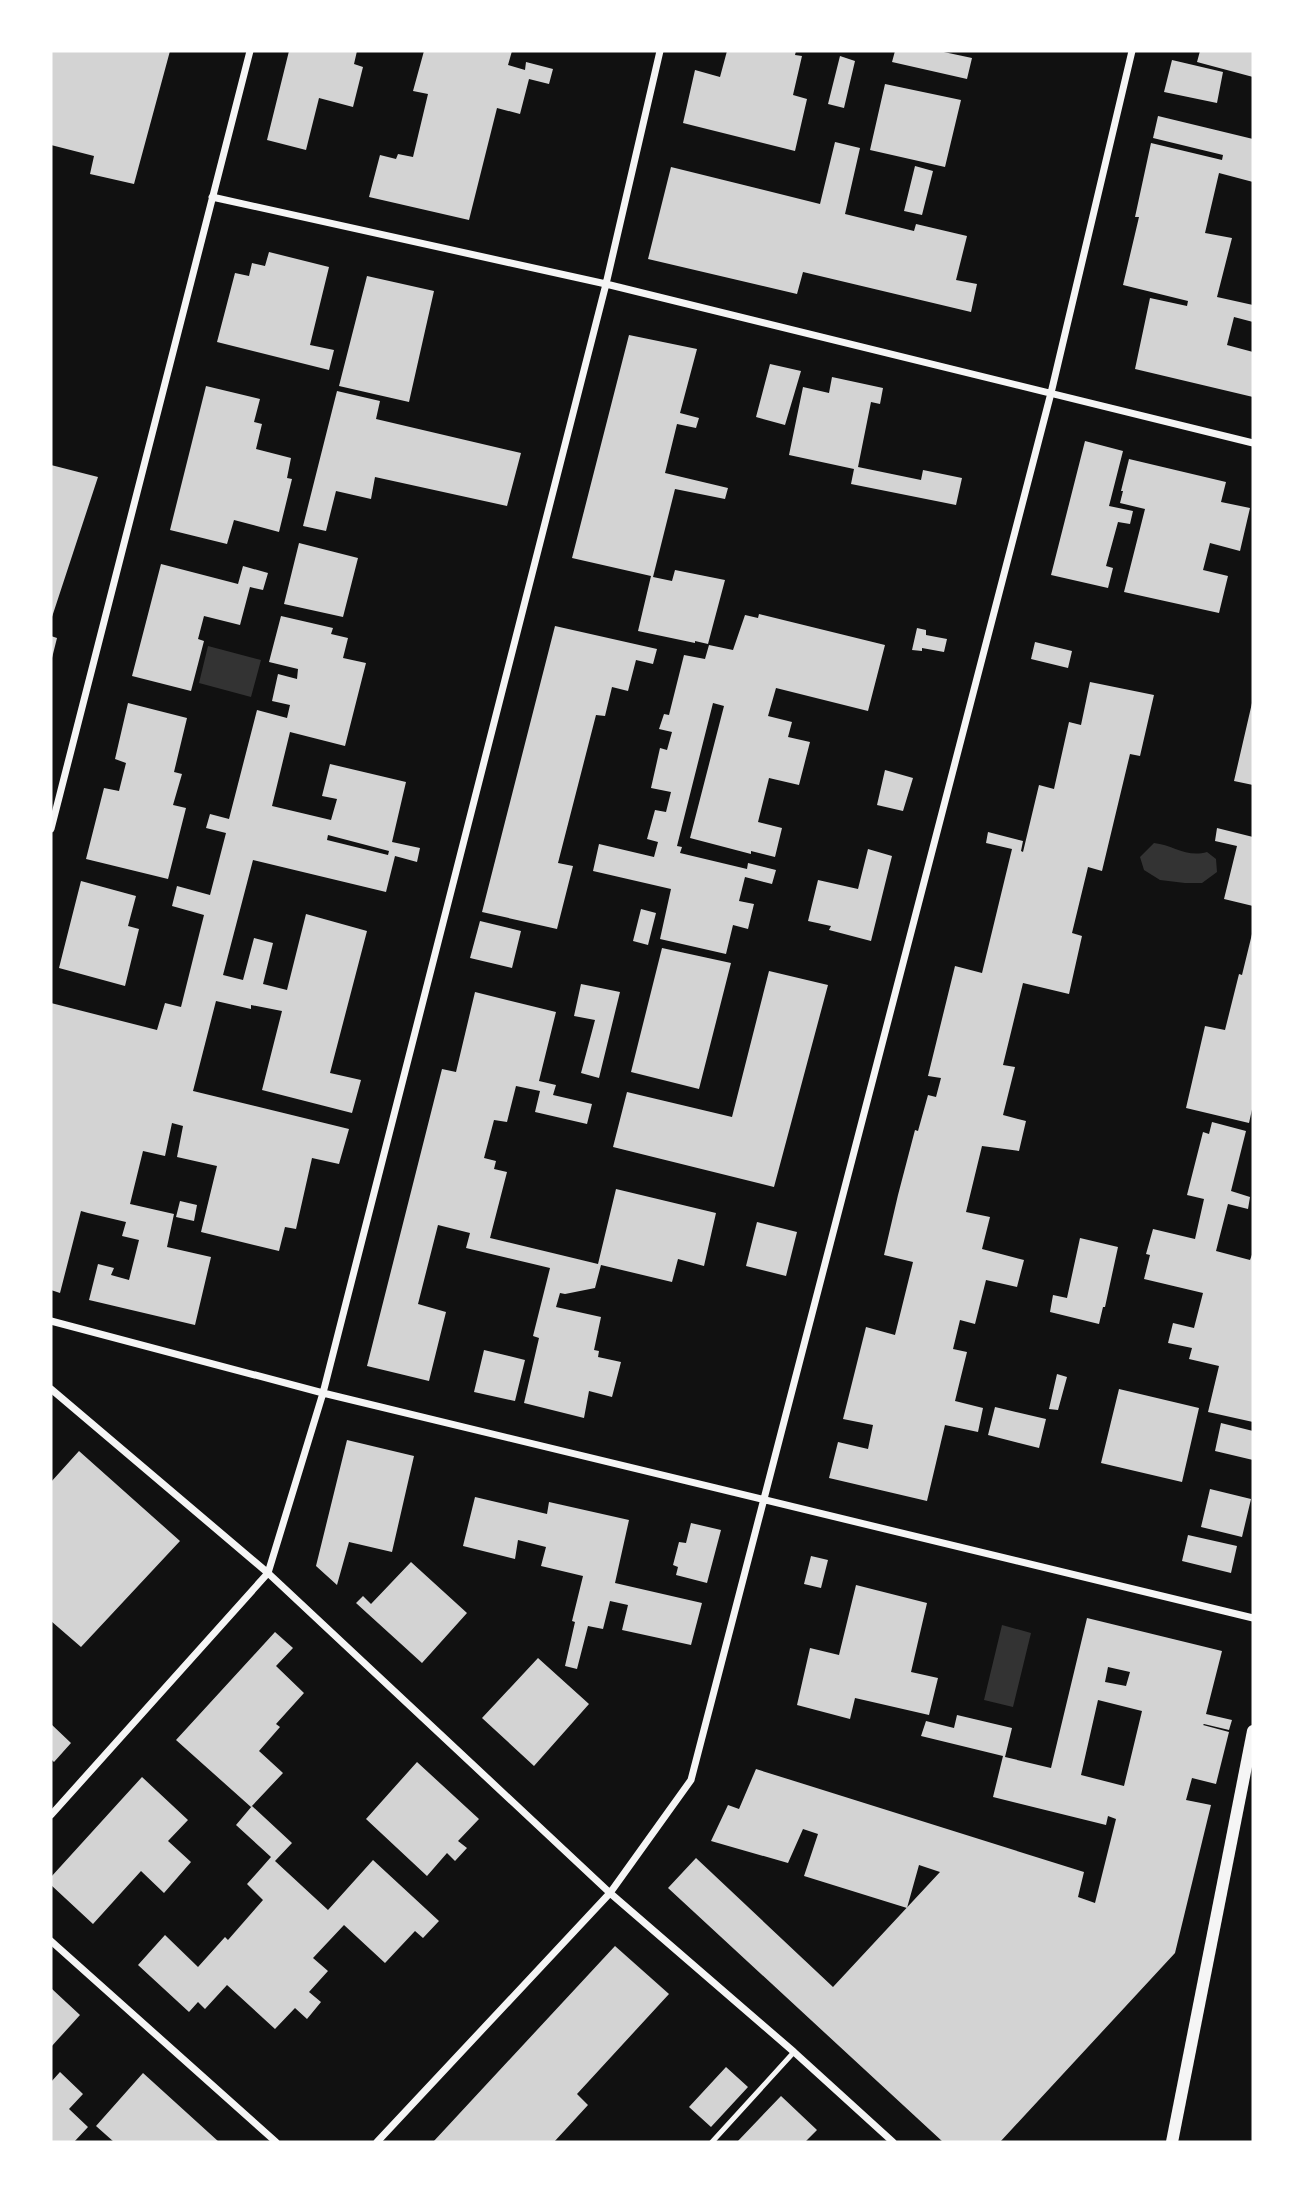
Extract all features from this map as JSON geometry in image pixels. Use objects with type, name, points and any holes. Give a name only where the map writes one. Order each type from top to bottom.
[{"type":"street","points":[[51,829],[250,51]]},
{"type":"street","points":[[51,1815],[268,1573],[323,1393],[606,284],[660,51]]},
{"type":"street","points":[[377,2142],[610,1893],[691,1780],[1051,393],[1132,51]]},
{"type":"street","points":[[212,197],[606,284],[1253,443]]},
{"type":"street","points":[[51,1321],[323,1393],[1253,1618]]},
{"type":"street","points":[[51,1390],[268,1573],[610,1893],[794,2052],[893,2142]]},
{"type":"street","points":[[1172,2142],[1253,1731]]},
{"type":"street","points":[[51,1941],[276,2142]]},
{"type":"lane","points":[[712,2142],[794,2052]]},
{"type":"shaded area","points":[[208,646],[261,660],[251,697],[199,683]]},
{"type":"shaded area","points":[[1154,843],[1186,852],[1207,852],[1216,859],[1217,872],[1202,883],[1160,880],[1144,870],[1140,857]]},
{"type":"shaded area","points":[[1002,1625],[1031,1633],[1013,1707],[984,1700]]},
{"type":"building","points":[[51,51],[170,51],[134,184],[90,174],[94,156],[51,145]]},
{"type":"building","points":[[289,51],[357,51],[354,64],[363,67],[353,107],[319,98],[306,150],[267,140]]},
{"type":"building","points":[[424,51],[512,51],[508,65],[525,70],[526,62],[553,69],[549,84],[529,79],[520,114],[497,108],[469,220],[369,197],[380,155],[396,159],[398,154],[413,157],[428,94],[413,91]]},
{"type":"building","points":[[727,51],[796,51],[795,55],[802,56],[793,95],[807,99],[795,151],[683,123],[695,70],[720,77]]},
{"type":"building","points":[[895,51],[939,51],[972,58],[967,79],[892,62]]},
{"type":"building","points":[[1200,51],[1253,51],[1253,77],[1197,62]]},
{"type":"building","points":[[840,56],[855,61],[844,108],[828,104]]},
{"type":"building","points":[[1172,60],[1223,72],[1217,103],[1164,92]]},
{"type":"building","points":[[885,84],[961,100],[945,167],[870,150]]},
{"type":"building","points":[[1158,116],[1253,139],[1253,182],[1219,173],[1205,233],[1232,238],[1217,297],[1253,305],[1253,322],[1234,317],[1227,345],[1253,352],[1253,397],[1135,369],[1150,298],[1187,306],[1188,301],[1123,285],[1139,217],[1135,217],[1151,143],[1222,160],[1223,155],[1153,138]]},
{"type":"building","points":[[835,142],[860,148],[845,214],[914,231],[916,224],[967,236],[956,280],[977,284],[971,312],[803,272],[797,294],[648,259],[671,167],[820,204]]},
{"type":"building","points":[[915,166],[933,171],[922,215],[904,211]]},
{"type":"building","points":[[269,252],[329,267],[310,345],[334,350],[329,370],[217,342],[235,273],[249,276],[252,263],[265,266]]},
{"type":"building","points":[[367,276],[434,291],[409,402],[339,386]]},
{"type":"building","points":[[629,335],[697,349],[680,413],[699,418],[696,428],[677,424],[665,473],[728,488],[725,499],[675,489],[653,577],[672,581],[675,570],[725,580],[708,644],[638,631],[651,576],[572,558]]},
{"type":"building","points":[[770,364],[801,371],[785,425],[756,417]]},
{"type":"building","points":[[832,377],[883,388],[880,404],[871,402],[858,467],[921,480],[923,470],[962,478],[956,505],[851,484],[854,469],[789,455],[803,387],[829,393]]},
{"type":"building","points":[[206,386],[260,399],[254,422],[262,424],[256,449],[291,458],[287,478],[292,479],[279,532],[234,520],[227,544],[170,530]]},
{"type":"building","points":[[337,391],[380,401],[376,419],[521,453],[507,506],[375,477],[371,499],[336,491],[326,531],[303,526]]},
{"type":"building","points":[[1085,441],[1123,451],[1109,506],[1133,511],[1130,524],[1118,522],[1106,566],[1113,568],[1108,588],[1051,575]]},
{"type":"building","points":[[1129,459],[1226,482],[1221,502],[1250,508],[1240,551],[1210,543],[1203,570],[1228,576],[1219,613],[1124,592],[1145,509],[1120,503]]},
{"type":"building","points":[[51,465],[98,477],[51,620]]},
{"type":"building","points":[[299,543],[358,558],[343,617],[284,604]]},
{"type":"building","points":[[161,564],[238,584],[243,566],[268,573],[263,590],[250,587],[240,625],[204,616],[198,639],[204,641],[191,691],[132,676]]},
{"type":"building","points":[[759,614],[885,645],[868,711],[776,688],[768,716],[792,722],[788,737],[810,742],[799,785],[769,778],[758,822],[782,828],[775,857],[751,851],[751,854],[690,838],[724,706],[713,703],[677,846],[682,847],[680,853],[747,869],[748,863],[776,870],[772,884],[745,877],[739,901],[754,904],[748,929],[733,925],[726,954],[660,939],[671,889],[593,871],[599,844],[654,857],[658,842],[647,839],[655,810],[666,812],[671,792],[651,788],[660,748],[667,750],[672,732],[659,729],[664,714],[669,715],[684,655],[705,659],[709,645],[733,650],[745,615],[758,618]]},
{"type":"building","points":[[281,616],[333,628],[331,634],[348,638],[343,658],[366,663],[345,746],[290,732],[272,806],[331,820],[337,799],[322,796],[330,764],[406,782],[392,842],[420,848],[417,862],[395,856],[386,892],[253,860],[223,975],[243,980],[254,938],[273,943],[263,984],[287,990],[306,914],[367,931],[330,1073],[361,1080],[352,1113],[262,1090],[282,1011],[251,1005],[251,1009],[216,1001],[193,1091],[349,1129],[339,1164],[312,1158],[296,1229],[285,1227],[279,1251],[201,1232],[217,1166],[177,1157],[183,1126],[172,1123],[165,1156],[143,1151],[130,1204],[174,1214],[167,1247],[211,1257],[195,1325],[89,1300],[98,1264],[114,1268],[111,1275],[129,1280],[139,1240],[122,1236],[126,1222],[81,1211],[60,1293],[51,1290],[51,1003],[157,1030],[165,1003],[181,1007],[204,915],[172,906],[177,886],[210,895],[226,833],[206,828],[210,814],[229,819],[257,710],[287,718],[290,705],[272,701],[278,674],[297,679],[298,669],[269,662]],"holes":[[[328,835],[389,851],[388,855],[327,840]]]},
{"type":"building","points":[[555,626],[657,649],[653,664],[636,660],[628,691],[612,687],[605,716],[596,715],[558,863],[573,866],[557,929],[482,912]]},
{"type":"building","points":[[917,628],[926,630],[926,635],[947,639],[944,652],[922,648],[922,651],[912,650]]},
{"type":"building","points":[[51,636],[57,638],[52,658],[51,658]]},
{"type":"building","points":[[1035,642],[1072,651],[1068,668],[1031,659]]},
{"type":"building","points":[[1090,682],[1154,695],[1140,756],[1130,754],[1102,871],[1088,867],[1072,933],[1082,936],[1069,994],[1023,983],[1003,1065],[1015,1067],[1003,1115],[1026,1121],[1019,1151],[982,1146],[966,1212],[990,1217],[982,1249],[1024,1260],[1017,1287],[986,1280],[975,1324],[960,1320],[953,1349],[967,1352],[955,1401],[983,1408],[978,1432],[945,1425],[927,1501],[829,1478],[838,1442],[868,1449],[873,1425],[843,1419],[866,1327],[895,1335],[913,1262],[884,1255],[898,1195],[915,1130],[918,1131],[928,1095],[936,1097],[941,1078],[928,1076],[955,966],[982,973],[1012,849],[986,843],[988,832],[1023,841],[1023,852],[1039,785],[1054,789],[1069,722],[1081,725]]},
{"type":"building","points":[[128,703],[187,718],[174,772],[182,774],[173,805],[186,808],[168,879],[86,859],[104,788],[119,791],[126,763],[115,759]]},
{"type":"building","points":[[1253,703],[1253,785],[1234,781]]},
{"type":"building","points":[[885,770],[913,778],[903,811],[877,805]]},
{"type":"building","points":[[1217,828],[1253,837],[1253,906],[1224,899],[1237,846],[1215,841]]},
{"type":"building","points":[[868,849],[892,856],[871,941],[829,930],[831,926],[808,921],[818,880],[858,889]]},
{"type":"building","points":[[81,881],[136,896],[128,926],[139,929],[125,986],[59,968]]},
{"type":"building","points":[[641,909],[656,913],[648,945],[633,941]]},
{"type":"building","points":[[480,921],[521,931],[512,968],[470,958]]},
{"type":"building","points":[[1252,934],[1253,1105],[1249,1123],[1186,1108],[1205,1026],[1225,1030]]},
{"type":"building","points":[[662,948],[731,963],[699,1089],[631,1072]]},
{"type":"building","points":[[769,971],[828,985],[774,1187],[613,1147],[627,1092],[732,1117]]},
{"type":"building","points":[[581,984],[620,992],[599,1078],[581,1073],[595,1020],[574,1016]]},
{"type":"building","points":[[475,992],[556,1012],[539,1081],[556,1085],[553,1095],[592,1104],[587,1124],[535,1112],[540,1091],[516,1086],[507,1122],[494,1120],[484,1158],[496,1161],[494,1169],[507,1172],[490,1238],[598,1264],[616,1189],[716,1213],[704,1266],[678,1259],[672,1282],[601,1265],[595,1288],[560,1293],[556,1307],[601,1317],[594,1350],[599,1351],[598,1357],[621,1362],[612,1397],[589,1391],[584,1418],[524,1403],[539,1338],[533,1336],[550,1268],[466,1248],[470,1233],[438,1225],[418,1304],[446,1312],[429,1381],[367,1366],[442,1069],[456,1072]]},
{"type":"building","points":[[1212,1122],[1246,1131],[1231,1191],[1250,1197],[1248,1209],[1228,1204],[1216,1251],[1250,1260],[1253,1252],[1253,1422],[1208,1412],[1219,1366],[1189,1359],[1192,1348],[1168,1343],[1173,1323],[1194,1328],[1203,1293],[1144,1279],[1150,1255],[1146,1254],[1153,1229],[1195,1239],[1204,1199],[1187,1195],[1203,1132],[1209,1134]]},
{"type":"building","points":[[180,1201],[197,1205],[194,1221],[176,1217]]},
{"type":"building","points":[[757,1222],[797,1232],[786,1276],[746,1266]]},
{"type":"building","points":[[1080,1238],[1118,1247],[1099,1324],[1050,1312],[1053,1295],[1067,1298]]},
{"type":"building","points":[[484,1350],[525,1360],[515,1401],[474,1392]]},
{"type":"building","points":[[1057,1374],[1067,1377],[1058,1410],[1049,1409]]},
{"type":"building","points":[[1119,1389],[1199,1408],[1182,1482],[1101,1463]]},
{"type":"building","points":[[995,1407],[1046,1419],[1039,1448],[988,1435]]},
{"type":"building","points":[[1221,1423],[1253,1431],[1253,1460],[1215,1451]]},
{"type":"building","points":[[347,1440],[414,1456],[392,1552],[349,1542],[337,1585],[316,1566]]},
{"type":"building","points":[[79,1451],[180,1541],[81,1647],[51,1621],[51,1482]]},
{"type":"building","points":[[1210,1489],[1251,1499],[1242,1537],[1201,1527]]},
{"type":"building","points":[[475,1497],[547,1514],[549,1502],[629,1520],[615,1583],[702,1603],[691,1645],[622,1630],[628,1605],[610,1601],[603,1629],[588,1626],[577,1669],[565,1666],[583,1576],[541,1566],[546,1547],[518,1540],[515,1559],[463,1546]]},
{"type":"building","points":[[691,1523],[721,1530],[707,1583],[676,1575],[678,1567],[673,1565],[679,1542],[686,1543]]},
{"type":"building","points":[[1188,1535],[1237,1546],[1231,1573],[1182,1561]]},
{"type":"building","points":[[811,1556],[828,1560],[821,1588],[804,1584]]},
{"type":"building","points":[[411,1562],[467,1613],[422,1663],[356,1603],[363,1596],[371,1604]]},
{"type":"building","points":[[856,1585],[927,1603],[911,1672],[938,1678],[929,1715],[855,1698],[850,1719],[797,1705],[810,1648],[839,1655]]},
{"type":"building","points":[[1087,1618],[1222,1651],[1206,1714],[1232,1720],[1229,1730],[1203,1725],[1229,1732],[1216,1784],[1192,1778],[1186,1800],[1211,1805],[1175,1953],[1000,2142],[943,2142],[668,1888],[696,1858],[833,1987],[907,1908],[804,1876],[818,1834],[803,1829],[788,1863],[711,1841],[728,1805],[739,1809],[756,1769],[1084,1872],[1078,1897],[1095,1903],[1116,1819],[1108,1816],[1106,1825],[993,1797],[1003,1756],[921,1736],[926,1721],[954,1728],[957,1715],[1012,1728],[1005,1757],[1051,1768]],"holes":[[[1108,1667],[1130,1672],[1126,1686],[1105,1682]],[[1098,1700],[1142,1711],[1124,1786],[1081,1775]],[[919,1865],[940,1872],[907,1907]]]},
{"type":"building","points":[[275,1632],[293,1648],[276,1666],[304,1693],[276,1724],[280,1727],[259,1751],[283,1773],[251,1807],[176,1740]]},
{"type":"building","points":[[538,1658],[589,1704],[534,1766],[482,1718]]},
{"type":"building","points":[[51,1724],[71,1743],[54,1762],[51,1759]]},
{"type":"building","points":[[417,1762],[479,1819],[458,1841],[467,1848],[455,1861],[447,1853],[427,1876],[366,1819]]},
{"type":"building","points":[[142,1777],[188,1820],[168,1841],[191,1862],[164,1893],[141,1871],[93,1924],[51,1885],[51,1877]]},
{"type":"building","points":[[252,1806],[292,1843],[275,1861],[328,1910],[373,1860],[439,1921],[423,1938],[415,1931],[385,1963],[344,1925],[313,1958],[328,1971],[309,1992],[321,2002],[307,2019],[295,2008],[275,2029],[227,1985],[205,2009],[198,2002],[189,2012],[138,1965],[165,1935],[198,1967],[225,1937],[228,1940],[263,1900],[247,1884],[271,1857],[236,1825]]},
{"type":"building","points":[[615,1946],[669,1994],[577,2094],[588,2105],[554,2142],[433,2142]]},
{"type":"building","points":[[52,1989],[80,2015],[51,2047],[51,1991]]},
{"type":"building","points":[[726,2067],[748,2087],[711,2127],[689,2107]]},
{"type":"building","points":[[60,2072],[83,2094],[69,2109],[88,2127],[74,2142],[51,2142],[51,2082]]},
{"type":"building","points":[[143,2073],[219,2142],[114,2142],[96,2126]]},
{"type":"building","points":[[781,2096],[817,2130],[805,2142],[737,2142]]}]
